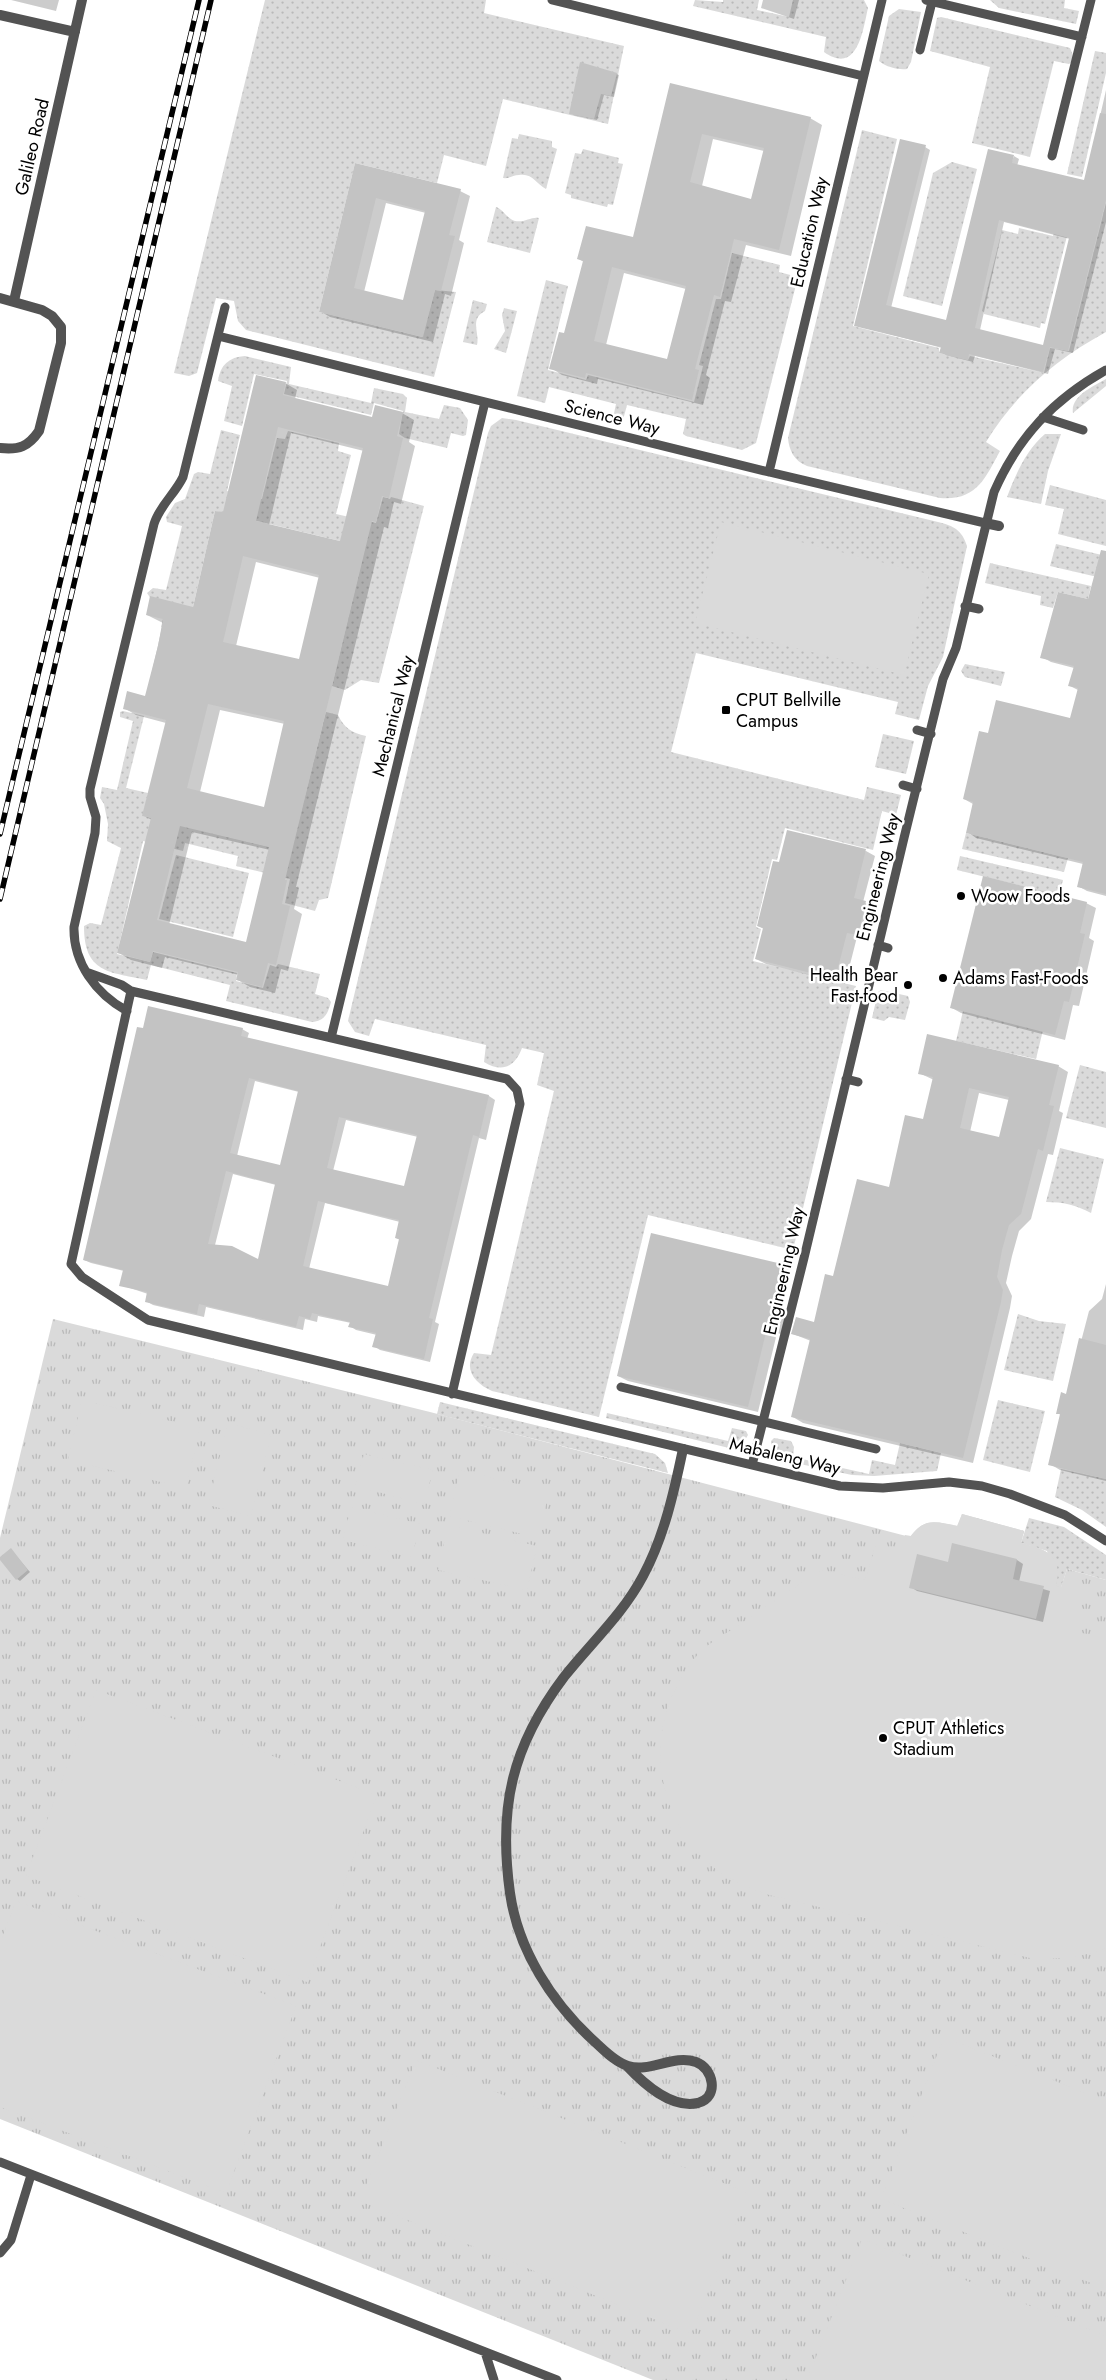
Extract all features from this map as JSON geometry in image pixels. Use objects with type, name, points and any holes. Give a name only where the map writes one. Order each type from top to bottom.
[{"type":"street","name":"Galileo Road","points":[[14,301],[82,0]]},
{"type":"street","points":[[0,15],[75,32]]},
{"type":"street","points":[[0,298],[42,310],[52,316],[61,327],[61,344],[39,431],[31,443],[18,450],[0,448]]},
{"type":"street","name":"Science Way","points":[[985,523],[999,526]]},
{"type":"street","points":[[628,2066],[639,2067],[687,2060],[699,2063],[709,2072],[713,2081],[712,2088],[709,2095],[698,2103],[681,2102],[661,2095],[628,2066],[604,2050],[580,2028],[537,1972],[518,1932],[509,1889],[506,1865],[506,1809],[516,1764],[530,1729],[564,1677],[610,1624],[644,1575],[663,1528],[683,1449]]},
{"type":"lane","points":[[552,0],[862,76]]},
{"type":"lane","name":"Education Way","points":[[769,472],[862,76],[882,0]]},
{"type":"lane","points":[[1052,156],[1091,0]]},
{"type":"lane","points":[[920,50],[929,1],[1082,37]]},
{"type":"lane","points":[[859,92],[869,94]]},
{"type":"lane","points":[[127,1011],[112,1003],[101,993],[86,972],[74,939],[74,927],[95,833],[96,817],[90,797],[90,789],[154,524],[164,501],[180,484],[183,477],[225,307]]},
{"type":"lane","name":"Science Way","points":[[218,336],[769,472],[985,523]]},
{"type":"lane","name":"Engineering Way","points":[[752,1466],[930,734],[944,679],[956,648],[994,492],[1003,472],[1021,443],[1043,417],[1071,390],[1106,370]]},
{"type":"lane","name":"Mechanical Way","points":[[331,1038],[485,402]]},
{"type":"lane","points":[[1043,417],[1084,430]]},
{"type":"lane","points":[[965,606],[979,609]]},
{"type":"lane","points":[[917,730],[930,734]]},
{"type":"lane","points":[[903,786],[917,789]]},
{"type":"lane","points":[[878,945],[888,948]]},
{"type":"lane","points":[[86,972],[122,985],[131,991],[507,1080],[517,1090],[520,1104],[452,1394]]},
{"type":"lane","name":"Mabaleng Way","points":[[131,991],[71,1264],[82,1277],[148,1320],[840,1486],[883,1488],[949,1482],[982,1486],[1010,1494],[1065,1515],[1106,1541]]},
{"type":"lane","points":[[846,1079],[858,1082]]},
{"type":"lane","points":[[621,1387],[876,1449]]},
{"type":"lane","points":[[0,2162],[551,2379]]},
{"type":"lane","points":[[0,2253],[11,2240],[32,2175]]},
{"type":"lane","points":[[486,2352],[494,2380]]},
{"type":"green space","points":[[265,0],[486,0],[484,13],[624,46],[608,124],[503,99],[486,166],[444,155],[437,183],[355,163],[319,312],[422,337],[435,290],[456,292],[434,377],[246,330],[238,321],[234,301],[216,298],[197,373],[189,376],[174,373]]},
{"type":"green space","points":[[695,0],[723,2],[723,0],[759,0],[757,10],[789,17],[793,0],[864,0],[868,8],[857,47],[852,54],[845,58],[835,58],[824,52],[826,37],[693,6]]},
{"type":"green space","points":[[990,0],[1065,0],[1064,8],[1079,11],[1076,24],[999,8]]},
{"type":"green space","points":[[899,9],[921,12],[911,62],[907,69],[892,68],[879,61],[889,16]]},
{"type":"green space","points":[[941,17],[1070,48],[1073,57],[1071,63],[1054,61],[1030,157],[972,143],[990,67],[930,51],[937,18]]},
{"type":"green space","points":[[1095,51],[1106,53],[1106,73],[1082,177],[1067,174]]},
{"type":"green space","points":[[862,130],[897,139],[853,326],[939,348],[939,353],[968,360],[970,356],[1044,373],[1050,348],[1069,351],[1106,203],[1106,332],[1054,366],[1038,379],[1010,408],[986,442],[1000,451],[995,461],[978,486],[962,496],[940,498],[807,466],[802,464],[793,455],[790,447],[788,438]]},
{"type":"green space","points":[[519,134],[552,141],[552,147],[557,149],[546,189],[528,176],[517,175],[503,178],[512,138],[518,139]]},
{"type":"green space","points":[[583,149],[619,158],[618,163],[623,164],[613,205],[608,204],[607,207],[571,198],[571,195],[565,193],[575,153],[581,154]]},
{"type":"green space","points":[[952,162],[977,169],[942,306],[903,296],[933,173]]},
{"type":"green space","points":[[496,207],[515,221],[539,218],[530,253],[487,242]]},
{"type":"green space","points":[[1056,225],[1069,228],[1045,324],[1041,323],[1040,328],[984,314],[982,311],[1002,230],[1018,234],[1019,228],[1053,236]]},
{"type":"green space","points":[[732,253],[780,265],[779,272],[798,277],[756,443],[742,450],[686,436],[683,434],[686,419],[627,405],[623,420],[613,418],[616,404],[549,387],[545,403],[517,396],[546,280],[568,286],[548,370],[586,380],[588,375],[694,402],[703,366],[699,365],[716,299],[721,299]]},
{"type":"green space","points":[[473,300],[487,304],[485,311],[480,314],[476,322],[477,345],[463,342]]},
{"type":"green space","points":[[504,308],[517,311],[506,353],[494,349],[505,331],[502,315]]},
{"type":"green space","points":[[245,356],[291,367],[289,384],[371,403],[374,388],[403,394],[407,398],[405,412],[439,419],[444,405],[460,408],[468,420],[466,435],[451,433],[447,448],[405,438],[399,434],[403,411],[374,403],[371,415],[284,394],[287,381],[254,374],[242,426],[224,421],[232,386],[218,381],[219,375],[223,366],[230,360]]},
{"type":"green space","points":[[1106,379],[1106,386],[1073,413],[1073,407],[1079,397],[1089,388]]},
{"type":"green space","points":[[502,418],[944,524],[960,532],[967,546],[943,657],[928,686],[919,720],[895,714],[898,702],[696,653],[671,752],[864,800],[867,787],[901,795],[896,815],[882,811],[873,850],[785,828],[777,860],[772,859],[756,927],[761,929],[753,961],[856,986],[793,1250],[648,1215],[599,1417],[492,1391],[476,1380],[470,1365],[474,1353],[491,1355],[554,1091],[537,1085],[544,1053],[522,1048],[512,1064],[497,1067],[484,1062],[486,1045],[375,1019],[369,1036],[355,1032],[348,1021],[488,433],[491,426]]},
{"type":"green space","points":[[221,430],[240,435],[227,491],[262,499],[277,438],[285,439],[288,431],[339,443],[338,451],[351,455],[336,514],[376,523],[383,497],[390,499],[391,497],[424,506],[379,683],[361,680],[345,690],[332,686],[365,547],[215,511],[187,633],[161,627],[163,619],[165,620],[147,593],[153,588],[166,590],[182,526],[167,522],[166,517],[175,503],[185,499],[194,474],[198,472],[210,474]]},
{"type":"green space","points":[[1045,434],[1061,434],[1048,471],[1041,504],[1007,497],[1027,455]]},
{"type":"green space","points":[[1050,485],[1106,500],[1106,546],[1058,534],[1064,509],[1045,505]]},
{"type":"green space","points":[[721,522],[929,574],[904,675],[695,623]]},
{"type":"green space","points":[[1056,544],[1106,556],[1106,579],[1050,566]]},
{"type":"green space","points":[[990,563],[1091,586],[1088,599],[1058,592],[1053,608],[1040,605],[1041,596],[985,583]]},
{"type":"green space","points":[[965,664],[1005,672],[1001,686],[965,677],[961,671]]},
{"type":"green space","points":[[120,712],[144,716],[126,788],[148,793],[143,816],[291,852],[326,712],[338,715],[349,729],[366,736],[328,898],[319,900],[315,911],[285,903],[290,879],[236,866],[238,856],[185,843],[183,851],[143,841],[117,954],[150,962],[153,952],[237,973],[236,981],[263,988],[270,965],[276,967],[278,964],[320,974],[315,994],[328,998],[331,1002],[327,1013],[320,1020],[312,1022],[226,1001],[230,985],[151,965],[147,980],[110,972],[94,962],[85,941],[84,926],[90,923],[101,925],[121,848],[107,841],[108,824],[104,804],[100,798],[102,787],[117,790],[133,721],[120,717]]},
{"type":"green space","points":[[883,734],[914,741],[906,774],[875,767]]},
{"type":"green space","points":[[966,833],[1068,858],[1064,872],[962,849]]},
{"type":"green space","points":[[176,855],[249,873],[233,937],[159,919]]},
{"type":"green space","points":[[960,856],[1063,880],[1059,895],[957,870]]},
{"type":"green space","points":[[881,990],[908,996],[910,1002],[905,1020],[889,1017],[884,1021],[872,1018],[878,992]]},
{"type":"green space","points":[[963,1011],[1043,1030],[1036,1059],[956,1041]]},
{"type":"green space","points":[[1080,1065],[1106,1072],[1106,1128],[1066,1118]]},
{"type":"green space","points":[[1060,1148],[1104,1159],[1091,1213],[1069,1205],[1046,1202]]},
{"type":"green space","points":[[1018,1314],[1039,1321],[1066,1324],[1053,1381],[1004,1370]]},
{"type":"green space","points":[[53,1319],[430,1412],[910,1537],[921,1526],[931,1522],[958,1526],[962,1514],[1024,1531],[1021,1543],[1039,1548],[1051,1555],[1055,1561],[1057,1567],[1056,1586],[1061,1587],[1067,1569],[1106,1580],[1106,2380],[653,2380],[0,2119],[0,1538]]},
{"type":"green space","points":[[82,1400],[200,1428],[186,1488],[68,1460]]},
{"type":"green space","points":[[998,1400],[1045,1411],[1030,1472],[983,1460]]},
{"type":"green space","points":[[440,1402],[655,1454],[665,1463],[668,1473],[437,1414]]},
{"type":"green space","points":[[607,1413],[728,1441],[732,1428],[746,1431],[748,1435],[742,1444],[729,1448],[606,1418]]},
{"type":"green space","points":[[228,1423],[271,1435],[251,1516],[208,1505]]},
{"type":"green space","points":[[774,1438],[791,1441],[794,1447],[793,1457],[869,1474],[872,1460],[895,1465],[900,1443],[941,1453],[937,1471],[874,1476],[852,1475],[781,1460],[773,1453],[771,1441]]},
{"type":"green space","points":[[364,1454],[433,1470],[424,1504],[355,1486]]},
{"type":"green space","points":[[1061,1469],[1106,1479],[1106,1527],[1082,1510],[1055,1497]]},
{"type":"green space","points":[[460,1470],[549,1492],[538,1538],[449,1516]]},
{"type":"green space","points":[[351,1507],[420,1524],[412,1557],[343,1540]]},
{"type":"green space","name":"CPUT Athletics Stadium","points":[[962,1514],[1024,1531],[1021,1543],[1039,1548],[1051,1555],[1055,1561],[1058,1576],[1056,1586],[1084,1594],[1074,1631],[1106,1639],[1106,1948],[1087,1954],[1068,1958],[1030,1958],[769,1895],[733,1880],[708,1863],[686,1837],[675,1817],[667,1796],[662,1774],[660,1751],[662,1728],[668,1706],[678,1684],[702,1650],[821,1570],[865,1580],[876,1544],[900,1550],[905,1535],[911,1536],[921,1526],[931,1522],[957,1526]]},
{"type":"green space","points":[[1029,1518],[1064,1527],[1106,1555],[1106,1580],[1067,1569],[1061,1588],[1055,1586],[1057,1581],[1047,1551],[1021,1543]]},
{"type":"green space","points":[[448,1525],[537,1546],[527,1590],[438,1570]]},
{"type":"green space","points":[[96,1690],[377,1795],[307,1982],[26,1876]]},
{"type":"green space","points":[[16,1901],[296,2006],[226,2193],[0,2107],[0,1943]]},
{"type":"green space","points":[[944,2037],[1106,2101],[1106,2289],[881,2199]]},
{"type":"green space","points":[[416,2060],[748,2193],[691,2334],[360,2201]]},
{"type":"green space","points":[[862,2239],[1106,2336],[1106,2380],[807,2380]]},
{"type":"building","points":[[580,62],[617,73],[611,96],[601,94],[594,119],[569,114]]},
{"type":"building","points":[[670,83],[811,117],[779,250],[734,239],[720,297],[714,295],[695,369],[699,370],[692,400],[586,373],[585,378],[549,369],[559,332],[564,333],[583,261],[577,259],[586,226],[633,237]],"holes":[[[702,134],[764,148],[751,199],[690,182]],[[612,267],[686,286],[667,359],[594,341]]]},
{"type":"building","points":[[1100,113],[1106,114],[1106,200],[1068,351],[1050,347],[1043,372],[969,354],[968,360],[939,353],[941,347],[854,326],[900,139],[926,145],[886,305],[946,320],[988,149],[1014,155],[1012,163],[1084,180]],"holes":[[[999,220],[1069,238],[1043,345],[975,328]]]},
{"type":"building","points":[[355,163],[461,189],[449,235],[455,236],[441,291],[435,290],[423,337],[319,312]],"holes":[[[376,198],[425,211],[403,300],[354,288]]]},
{"type":"building","points":[[256,375],[286,382],[283,395],[372,417],[375,405],[403,412],[397,436],[403,438],[389,498],[382,496],[376,522],[372,521],[285,880],[287,880],[282,904],[290,906],[276,965],[268,963],[262,987],[236,980],[238,972],[153,951],[150,962],[117,953],[151,818],[142,816],[166,720],[123,709],[127,691],[145,696],[158,646],[163,619],[146,615],[150,596],[193,607],[215,511],[223,512]],"holes":[[[278,427],[363,448],[340,541],[256,521]],[[243,556],[319,575],[299,659],[223,642]],[[208,704],[284,721],[264,807],[187,788]],[[180,826],[269,847],[246,942],[157,920]]]},
{"type":"building","points":[[1101,550],[1106,551],[1106,894],[1077,887],[1083,862],[966,833],[973,802],[963,799],[979,731],[988,733],[996,700],[1070,718],[1078,688],[1068,686],[1074,666],[1040,658],[1058,592],[1088,599]]},
{"type":"building","points":[[787,830],[866,849],[854,898],[866,901],[858,935],[847,933],[835,979],[755,959],[763,928],[757,926],[773,861],[779,862]]},
{"type":"building","points":[[983,876],[1087,902],[1080,933],[1085,934],[1069,1002],[1064,1001],[1055,1035],[950,1008]]},
{"type":"building","points":[[148,1006],[243,1028],[241,1036],[489,1095],[479,1137],[473,1135],[429,1318],[433,1319],[424,1359],[372,1347],[376,1333],[348,1327],[350,1322],[312,1313],[310,1319],[299,1316],[296,1327],[199,1304],[197,1314],[145,1302],[147,1292],[119,1286],[123,1270],[83,1260],[137,1027],[143,1028]],"holes":[[[249,1078],[298,1091],[280,1165],[230,1153]],[[339,1117],[417,1135],[404,1186],[327,1168]],[[226,1171],[275,1184],[258,1259],[232,1246],[208,1244]],[[318,1201],[399,1220],[395,1238],[399,1239],[388,1286],[303,1266]]]},
{"type":"building","points":[[927,1034],[1059,1065],[1049,1105],[1054,1106],[1043,1151],[1038,1149],[1021,1214],[1009,1225],[1002,1250],[997,1277],[1003,1290],[1001,1302],[963,1458],[791,1417],[810,1339],[791,1334],[796,1317],[814,1322],[825,1274],[833,1276],[857,1179],[889,1187],[905,1115],[923,1119],[933,1077],[918,1074]],"holes":[[[969,1088],[1009,1097],[999,1137],[960,1128]]]},
{"type":"building","points":[[651,1233],[782,1264],[771,1311],[783,1314],[779,1331],[767,1328],[748,1407],[617,1376]]},
{"type":"building","points":[[1079,1338],[1106,1345],[1106,1479],[1048,1465],[1060,1414],[1056,1414],[1061,1392],[1066,1394]]},
{"type":"building","points":[[952,1543],[1017,1559],[1013,1579],[1044,1586],[1036,1619],[909,1588],[917,1554],[948,1562]]},
{"type":"building","points":[[11,1548],[28,1570],[16,1580],[0,1560],[0,1557]]},
{"type":"railway","points":[[0,834],[199,0]]},
{"type":"railway","points":[[0,899],[211,0]]},
{"type":"place","name":"CPUT Bellville Campus","points":[[726,710]]},
{"type":"place","name":"Woow Foods","points":[[961,896]]},
{"type":"place","name":"Adams Fast-Foods","points":[[943,978]]},
{"type":"place","name":"Health Bear Fast-food","points":[[908,985]]},
{"type":"place","name":"CPUT Athletics Stadium","points":[[883,1738]]}]
